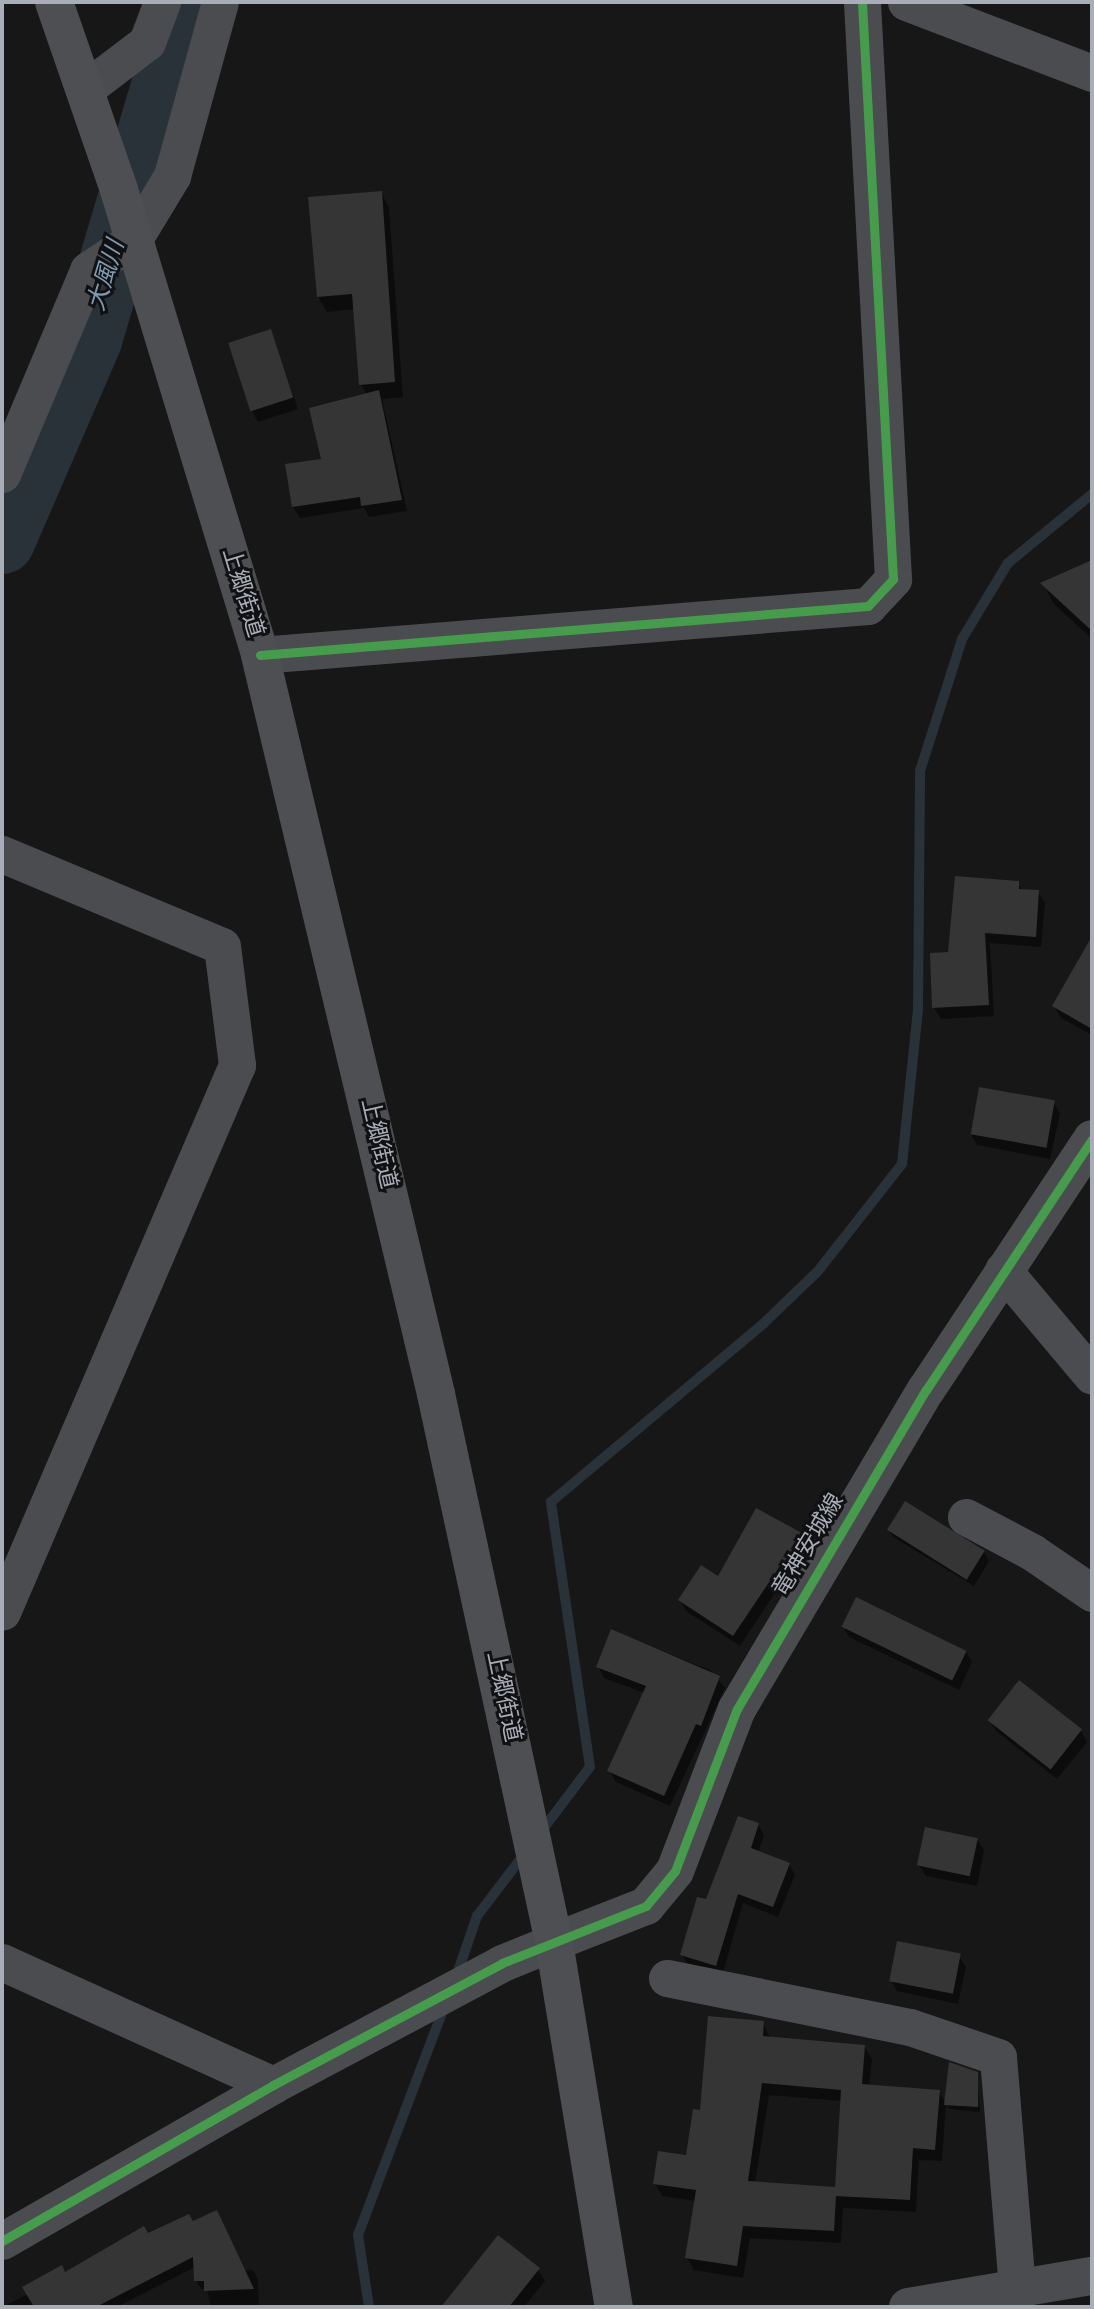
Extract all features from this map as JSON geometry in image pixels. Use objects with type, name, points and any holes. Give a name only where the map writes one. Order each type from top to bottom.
[{"type":"main road","name":"上郷街道","points":[[54,2],[134,239],[260,654],[436,1394],[555,1942],[614,2307]]},
{"type":"street","points":[[84,90],[147,42],[162,2]]},
{"type":"street","points":[[2,474],[88,270],[134,239],[172,176],[220,2]]},
{"type":"street","points":[[260,654],[868,606],[893,579],[862,2]]},
{"type":"street","points":[[906,2],[1092,73]]},
{"type":"street","points":[[2,853],[222,946],[237,1065],[2,1612]]},
{"type":"street","name":"竜神安城線","points":[[555,1942],[646,1906],[675,1871],[737,1709],[1003,1270],[1092,1139]]},
{"type":"street","points":[[1003,1270],[1092,1376]]},
{"type":"street","points":[[966,1517],[1032,1552],[1092,1593]]},
{"type":"street","points":[[2,2241],[273,2085],[502,1963],[555,1942]]},
{"type":"street","points":[[2,1962],[273,2085]]},
{"type":"street","points":[[667,1978],[910,2026],[998,2057],[1017,2289]]},
{"type":"street","points":[[908,2307],[1092,2276]]},
{"type":"building","points":[[382,191],[395,382],[359,385],[352,294],[317,297],[308,197]]},
{"type":"building","points":[[271,329],[293,397],[250,411],[228,343]]},
{"type":"building","points":[[379,390],[402,500],[361,506],[360,497],[292,507],[285,464],[321,459],[309,408]]},
{"type":"building","points":[[1092,560],[1092,631],[1040,583]]},
{"type":"building","points":[[955,876],[1019,881],[1019,889],[1039,890],[1036,937],[985,933],[989,1005],[932,1008],[930,953],[948,952]]},
{"type":"building","points":[[1092,936],[1092,1029],[1052,1006]]},
{"type":"building","points":[[979,1087],[1055,1100],[1046,1148],[971,1134]]},
{"type":"building","points":[[905,1501],[985,1551],[967,1580],[887,1530]]},
{"type":"building","points":[[756,1508],[811,1538],[792,1573],[780,1566],[733,1636],[678,1600],[701,1565],[718,1576]]},
{"type":"building","points":[[856,1597],[967,1651],[952,1681],[842,1627]]},
{"type":"building","points":[[611,1629],[720,1676],[701,1726],[696,1724],[664,1796],[607,1771],[646,1686],[596,1667]]},
{"type":"building","points":[[1019,1680],[1082,1729],[1051,1769],[988,1720]]},
{"type":"building","points":[[738,1816],[759,1823],[751,1848],[790,1863],[773,1907],[738,1894],[716,1966],[680,1955],[697,1897],[706,1899]]},
{"type":"building","points":[[925,1827],[978,1838],[970,1876],[917,1865]]},
{"type":"building","points":[[897,1941],[961,1953],[953,1994],[889,1981]]},
{"type":"building","points":[[708,2016],[764,2021],[763,2036],[865,2045],[862,2084],[940,2090],[935,2150],[913,2148],[910,2200],[836,2196],[834,2231],[743,2226],[737,2266],[685,2258],[696,2190],[653,2184],[658,2151],[686,2155],[693,2109],[700,2110]],"holes":[[[762,2083],[841,2090],[835,2187],[748,2181]]]},
{"type":"building","points":[[949,2062],[978,2072],[978,2107],[944,2105]]},
{"type":"building","points":[[217,2210],[254,2289],[204,2291],[204,2281],[194,2281],[193,2257],[96,2307],[34,2307],[22,2287],[62,2265],[65,2272],[144,2226],[148,2233],[189,2214],[193,2221]]},
{"type":"building","points":[[498,2235],[540,2268],[509,2307],[441,2307]]},
{"type":"waterway","name":"大風川","points":[[2,541],[89,340],[189,2]]},
{"type":"waterway","points":[[540,1833],[590,1767],[551,1502],[763,1324],[818,1271],[902,1164],[918,1008],[920,771],[962,639],[1008,563],[1092,494]]},
{"type":"waterway","points":[[456,1977],[477,1916],[526,1852]]},
{"type":"waterway","points":[[369,2307],[358,2235],[445,2005]]},
{"type":"cycle path","points":[[260,655],[868,606],[893,579],[862,2]]},
{"type":"cycle path","points":[[2,2241],[273,2085],[502,1963],[646,1906],[675,1871],[737,1709],[926,1390],[1092,1139]]}]
